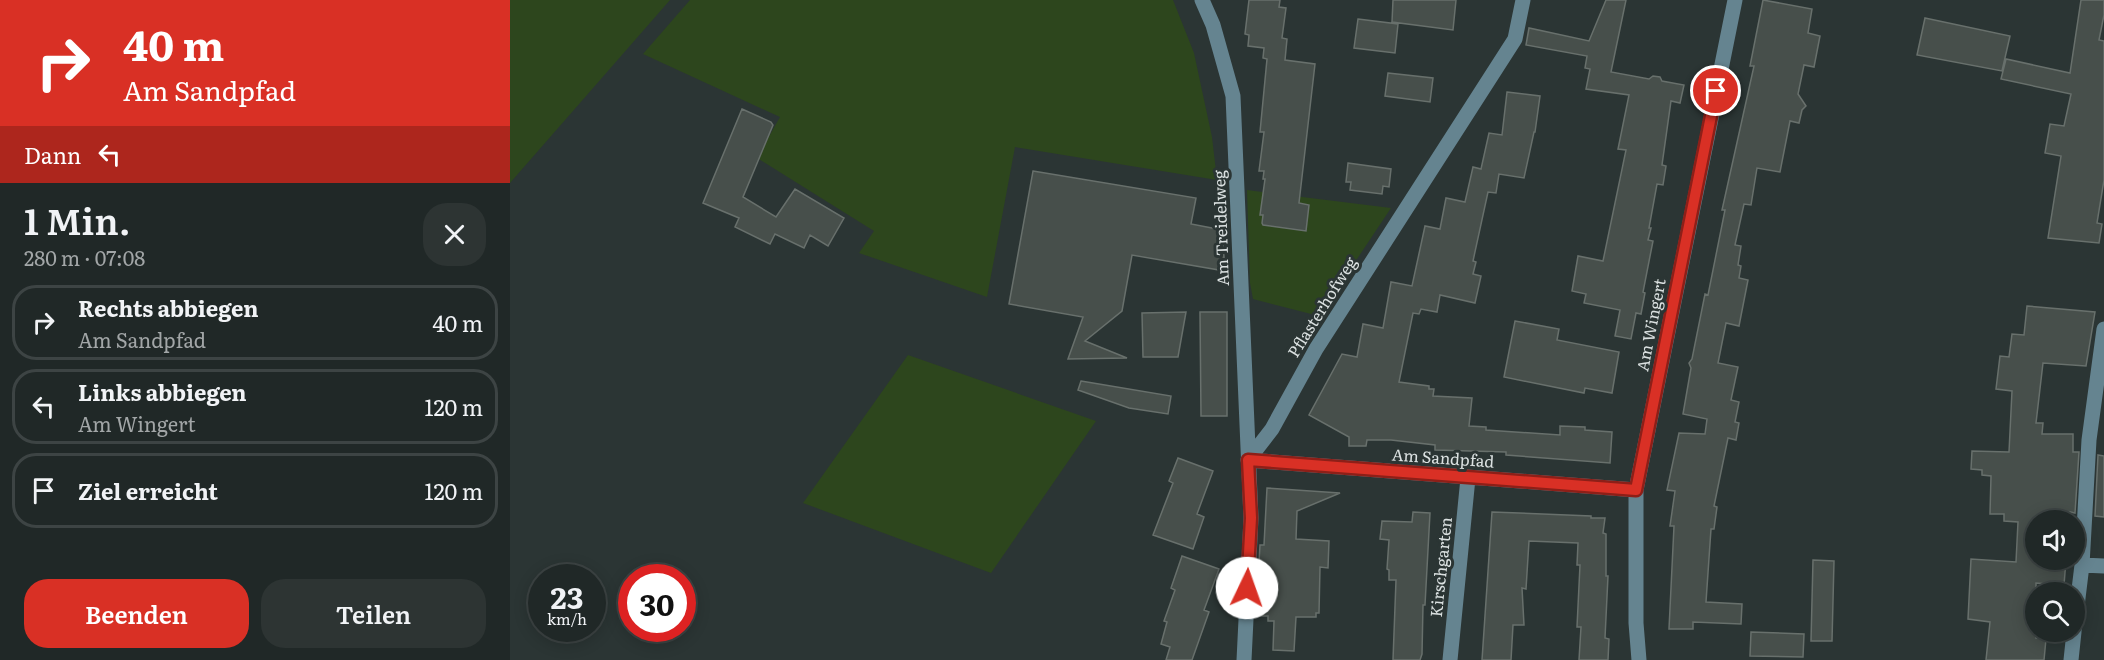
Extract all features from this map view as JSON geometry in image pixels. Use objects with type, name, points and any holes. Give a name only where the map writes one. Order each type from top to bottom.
[{"type":"street","name":"Am Treidelweg","points":[[1202,0],[1214,25],[1233,96],[1248,460]]},
{"type":"street","name":"Pflasterhofweg","points":[[1248,460],[1272,429],[1316,349],[1510,48],[1515,39],[1523,0]]},
{"type":"street","name":"Am Wingert","points":[[1639,660],[1636,623],[1636,490],[1735,0]]},
{"type":"street","points":[[2085,511],[2089,440],[2104,329]]},
{"type":"street","name":"Am Sandpfad","points":[[1248,460],[1636,490]]},
{"type":"street","points":[[1244,660],[1251,518],[1248,460]]},
{"type":"street","name":"Kirschgarten","points":[[1450,660],[1468,478]]},
{"type":"street","points":[[2085,564],[2104,566]]},
{"type":"street","points":[[2071,660],[2073,642]]},
{"type":"green space","points":[[510,0],[670,0],[510,183]]},
{"type":"green space","points":[[690,0],[1173,0],[1194,53],[1212,137],[1217,180],[1015,147],[987,297],[859,253],[874,231],[757,158],[780,117],[643,54]]},
{"type":"green space","points":[[1247,190],[1391,208],[1319,316],[1253,299],[1250,283]]},
{"type":"green space","points":[[908,355],[1096,421],[991,573],[803,503]]},
{"type":"building","points":[[1249,0],[1280,0],[1279,7],[1286,8],[1282,38],[1287,39],[1285,60],[1315,64],[1299,203],[1309,205],[1306,231],[1263,225],[1263,215],[1260,215],[1265,179],[1263,179],[1264,171],[1259,171],[1264,132],[1260,132],[1267,59],[1263,58],[1264,48],[1248,46],[1249,35],[1245,34]]},
{"type":"building","points":[[1393,0],[1456,0],[1453,30],[1392,22]]},
{"type":"building","points":[[1606,0],[1626,0],[1611,72],[1649,79],[1653,76],[1660,77],[1662,81],[1684,85],[1680,103],[1671,101],[1662,165],[1666,166],[1663,185],[1657,184],[1649,228],[1651,228],[1648,240],[1653,241],[1643,292],[1645,293],[1641,314],[1636,313],[1631,339],[1615,336],[1620,310],[1584,303],[1586,294],[1572,291],[1578,256],[1603,261],[1626,150],[1618,149],[1629,95],[1586,89],[1590,69],[1585,68],[1587,56],[1526,45],[1529,28],[1589,41]]},
{"type":"building","points":[[1763,0],[1812,9],[1808,33],[1820,36],[1814,67],[1804,65],[1798,94],[1806,106],[1802,110],[1799,123],[1790,121],[1780,172],[1757,168],[1751,205],[1744,204],[1735,245],[1741,246],[1738,265],[1741,266],[1739,278],[1748,280],[1739,326],[1726,323],[1718,363],[1738,367],[1731,400],[1739,402],[1735,422],[1739,423],[1736,440],[1728,438],[1714,506],[1717,507],[1714,529],[1711,529],[1706,602],[1742,604],[1741,624],[1693,622],[1693,629],[1669,629],[1674,526],[1670,526],[1675,491],[1667,490],[1679,433],[1705,434],[1707,419],[1683,414],[1691,368],[1689,363],[1692,359],[1705,294],[1708,295],[1725,210],[1722,210],[1754,66],[1750,66]]},
{"type":"building","points":[[2081,0],[2104,0],[2104,15],[2099,40],[2104,41],[2104,180],[2097,223],[2102,224],[2099,243],[2048,238],[2061,156],[2045,153],[2050,124],[2064,126],[2071,94],[2001,79],[2006,59],[2070,73]]},
{"type":"building","points":[[1925,18],[2010,36],[2002,71],[1917,55]]},
{"type":"building","points":[[1358,19],[1398,24],[1395,53],[1354,48]]},
{"type":"building","points":[[1388,73],[1433,78],[1430,102],[1385,96]]},
{"type":"building","points":[[1507,92],[1540,96],[1535,132],[1524,178],[1499,174],[1496,193],[1488,192],[1473,261],[1476,262],[1473,274],[1481,276],[1475,303],[1440,295],[1437,312],[1421,309],[1419,314],[1413,313],[1399,382],[1429,386],[1429,389],[1434,389],[1433,396],[1472,398],[1469,426],[1486,427],[1486,430],[1560,435],[1560,426],[1585,427],[1585,430],[1612,432],[1610,463],[1506,455],[1506,452],[1435,450],[1435,445],[1391,440],[1367,440],[1366,446],[1349,446],[1349,437],[1309,415],[1342,354],[1357,357],[1363,324],[1383,328],[1391,282],[1412,286],[1425,226],[1440,229],[1446,198],[1465,202],[1473,167],[1481,169],[1489,133],[1502,135]]},
{"type":"building","points":[[742,109],[773,125],[743,197],[776,217],[795,189],[844,218],[828,246],[810,235],[804,248],[775,234],[770,244],[735,227],[739,218],[703,203]]},
{"type":"building","points":[[1348,163],[1391,169],[1389,187],[1383,186],[1382,194],[1350,190],[1351,182],[1346,182]]},
{"type":"building","points":[[1033,171],[1196,198],[1191,224],[1222,230],[1225,271],[1132,255],[1122,311],[1085,341],[1127,358],[1068,359],[1083,317],[1009,304]]},
{"type":"building","points":[[2027,306],[2095,312],[2086,366],[2043,363],[2036,423],[2043,423],[2042,434],[2073,434],[2073,452],[2079,452],[2075,510],[2025,510],[2025,570],[2065,570],[2064,582],[2025,582],[2025,642],[2046,642],[2044,660],[1986,660],[1990,622],[1968,619],[1971,559],[2016,562],[2018,522],[2004,521],[2004,514],[1990,514],[1991,476],[1982,475],[1982,470],[1971,469],[1972,451],[2009,452],[2012,391],[1996,389],[2000,356],[2009,357],[2012,334],[2024,335]]},
{"type":"building","points":[[1186,312],[1178,357],[1143,357],[1142,313]]},
{"type":"building","points":[[1200,312],[1227,312],[1227,416],[1201,416]]},
{"type":"building","points":[[1515,321],[1559,329],[1557,340],[1619,352],[1612,393],[1585,388],[1584,393],[1504,377]]},
{"type":"building","points":[[1081,381],[1171,396],[1168,414],[1129,408],[1078,390]]},
{"type":"building","points":[[2098,455],[2104,456],[2104,517],[2095,516]]},
{"type":"building","points":[[1178,458],[1213,471],[1197,514],[1204,517],[1193,549],[1153,535],[1173,483],[1169,481]]},
{"type":"building","points":[[1267,488],[1340,493],[1297,511],[1296,539],[1329,541],[1328,568],[1320,567],[1319,613],[1316,613],[1316,617],[1296,617],[1294,651],[1273,650],[1274,621],[1268,621],[1268,616],[1256,616],[1260,545],[1264,545]]},
{"type":"building","points":[[1413,512],[1430,513],[1422,654],[1420,660],[1393,660],[1396,580],[1389,580],[1387,569],[1389,540],[1380,539],[1382,521],[1412,522]]},
{"type":"building","points":[[1492,512],[1605,518],[1603,533],[1606,534],[1606,576],[1608,576],[1605,638],[1609,639],[1608,660],[1579,660],[1581,627],[1577,627],[1580,565],[1577,565],[1578,543],[1529,541],[1526,589],[1522,588],[1524,625],[1513,625],[1511,660],[1482,660]]},
{"type":"building","points":[[1182,556],[1219,569],[1204,610],[1209,612],[1192,660],[1166,660],[1170,647],[1161,644],[1167,622],[1164,621],[1175,590],[1171,588]]},
{"type":"building","points":[[1813,560],[1834,561],[1832,641],[1811,641]]},
{"type":"building","points":[[1751,632],[1804,634],[1803,657],[1750,656]]},
{"type":"route","points":[[1247,588],[1251,518],[1248,460],[1636,490],[1716,91]]}]
